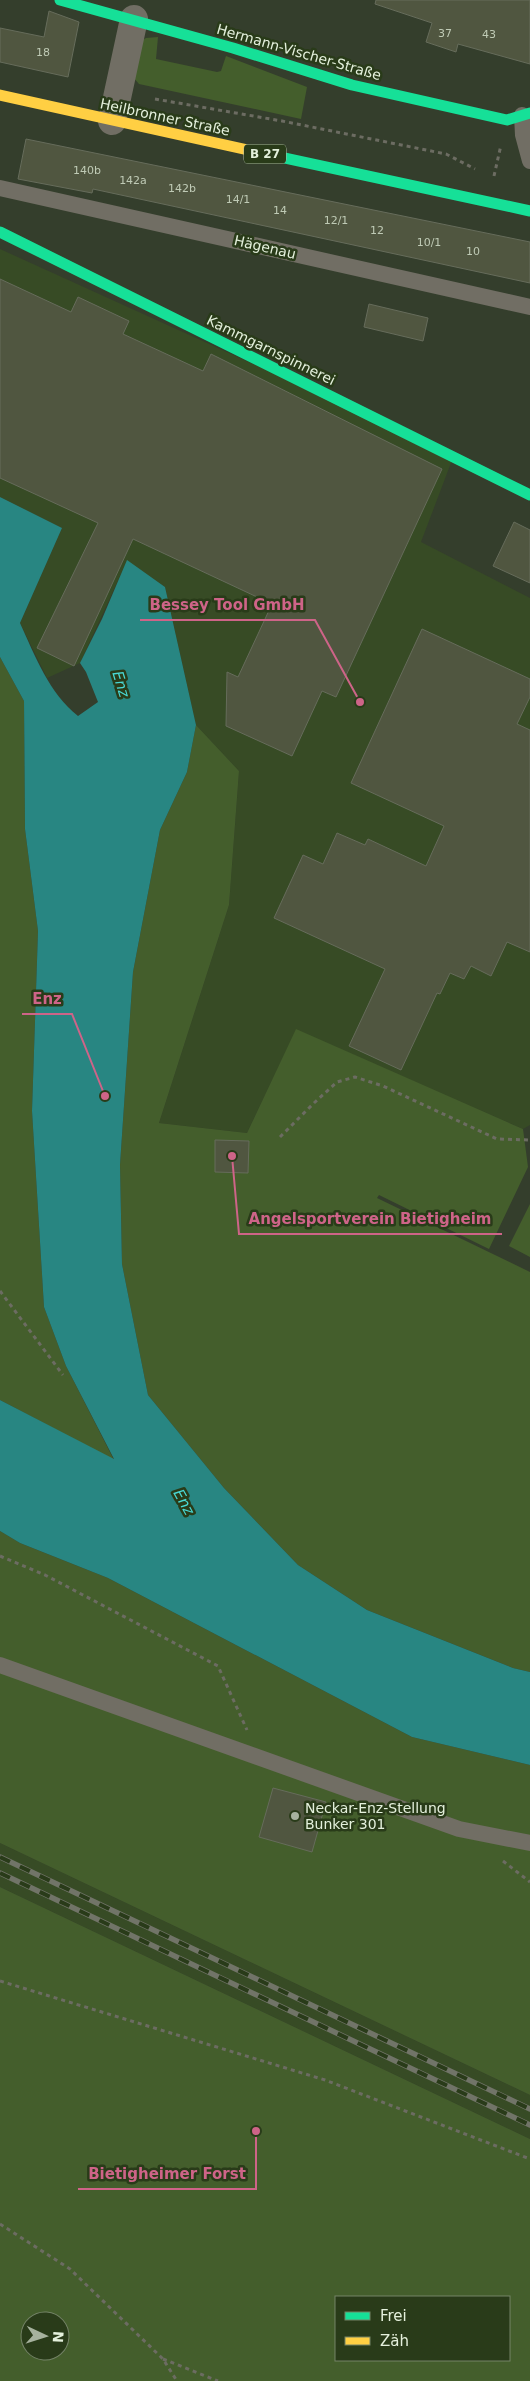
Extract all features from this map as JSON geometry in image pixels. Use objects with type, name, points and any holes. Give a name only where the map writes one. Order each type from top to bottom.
[{"type":"street","name":"Hermann-Vischer-Straße","points":[[60,0],[123,11],[352,85],[507,120],[526,114]]},
{"type":"street","points":[[112,121],[118,93],[123,11]]},
{"type":"street","name":"Heilbronner Straße","points":[[0,94],[112,121],[530,210]]},
{"type":"street","name":"Kammgarnspinnerei","points":[[0,232],[530,495]]},
{"type":"lane","points":[[526,114],[525,142],[530,161]]},
{"type":"lane","name":"Hägenau","points":[[0,188],[530,307]]},
{"type":"lane","points":[[0,1665],[459,1829],[530,1843]]},
{"type":"path","points":[[118,93],[446,154],[478,170]]},
{"type":"path","points":[[485,174],[502,181]]},
{"type":"path","points":[[280,1137],[314,1102],[337,1082],[355,1076],[383,1086],[497,1139],[530,1140]]},
{"type":"path","points":[[0,1291],[63,1376]]},
{"type":"path","points":[[0,1556],[45,1575],[218,1666],[260,1757]]},
{"type":"path","points":[[0,1981],[326,2080],[530,2159]]},
{"type":"path","points":[[0,2224],[70,2269],[163,2358],[177,2381]]},
{"type":"path","points":[[163,2358],[218,2381]]},
{"type":"shaded area","points":[[158,37],[156,59],[217,72],[221,71],[226,56],[307,87],[301,119],[139,84],[133,77],[139,42],[146,38]]},
{"type":"shaded area","points":[[0,249],[454,455],[421,542],[530,598],[530,1125],[523,1129],[296,1030],[247,1133],[159,1123],[229,905],[239,771],[196,725],[165,587],[127,561],[80,663],[47,678],[20,623],[62,528],[0,497]]},
{"type":"shaded area","points":[[0,657],[24,701],[25,829],[38,931],[32,1111],[44,1307],[66,1366],[114,1460],[0,1400]]},
{"type":"shaded area","points":[[196,725],[239,771],[229,905],[159,1123],[247,1133],[296,1029],[523,1129],[528,1167],[489,1249],[379,1195],[377,1198],[530,1272],[530,1672],[513,1668],[367,1610],[298,1565],[224,1488],[148,1395],[122,1264],[120,1165],[133,972],[160,830],[187,772]]},
{"type":"shaded area","points":[[530,1204],[530,1257],[509,1246]]},
{"type":"shaded area","points":[[0,1531],[20,1543],[108,1578],[412,1737],[530,1765],[530,2095],[0,1843]]},
{"type":"shaded area","points":[[0,1843],[530,2095],[530,2139],[0,1887]]},
{"type":"shaded area","points":[[0,1887],[530,2139],[530,2381],[0,2381]]},
{"type":"water","points":[[0,497],[62,528],[20,623],[44,673],[68,707],[78,716],[98,702],[86,672],[80,663],[102,619],[127,560],[165,587],[196,725],[187,772],[160,830],[133,972],[120,1165],[122,1264],[148,1395],[224,1488],[298,1565],[367,1610],[513,1668],[530,1672],[530,1765],[412,1737],[108,1578],[20,1543],[0,1531],[0,1400],[114,1459],[66,1366],[44,1307],[32,1111],[38,931],[25,829],[24,701],[0,657]]},
{"type":"building","points":[[376,0],[530,0],[530,64],[458,44],[456,52],[426,42],[432,23],[375,4]]},
{"type":"building","points":[[49,11],[79,22],[68,77],[0,62],[0,28],[44,37]]},
{"type":"building","points":[[26,139],[530,242],[530,283],[93,189],[92,193],[18,179]]},
{"type":"building","points":[[0,279],[71,312],[78,297],[129,321],[123,334],[203,371],[211,354],[442,469],[336,697],[322,691],[292,756],[226,726],[227,672],[238,677],[272,604],[133,539],[74,666],[37,648],[98,523],[0,478]]},
{"type":"building","points":[[369,304],[428,318],[423,341],[364,327]]},
{"type":"building","points":[[514,522],[530,530],[530,583],[493,566]]},
{"type":"building","points":[[422,629],[530,679],[530,697],[517,724],[530,730],[530,952],[507,942],[491,976],[471,966],[464,979],[450,973],[440,994],[437,993],[401,1070],[349,1046],[385,969],[274,918],[303,855],[323,864],[337,833],[365,845],[368,839],[426,866],[444,826],[351,783]]},
{"type":"building","points":[[215,1140],[249,1141],[248,1173],[215,1172]]},
{"type":"building","points":[[273,1788],[326,1802],[312,1852],[259,1837]]},
{"type":"railway","points":[[0,1857],[530,2109]]},
{"type":"railway","points":[[0,1873],[530,2125]]},
{"type":"traffic: fast","points":[[60,0],[233,48],[352,85],[507,120],[530,113]]},
{"type":"traffic: fast","points":[[248,150],[530,211]]},
{"type":"traffic: fast","points":[[0,232],[530,495]]},
{"type":"traffic: slow","points":[[0,95],[248,150]]},
{"type":"place","name":"Bessey Tool GmbH","points":[[360,702]]},
{"type":"place","name":"Enz","points":[[105,1096]]},
{"type":"place","name":"Angelsportverein Bietigheim","points":[[232,1156]]},
{"type":"place","name":"Neckar-Enz-Stellung Bunker 301","points":[[295,1816]]},
{"type":"place","name":"Bietigheimer Forst","points":[[256,2131]]}]
